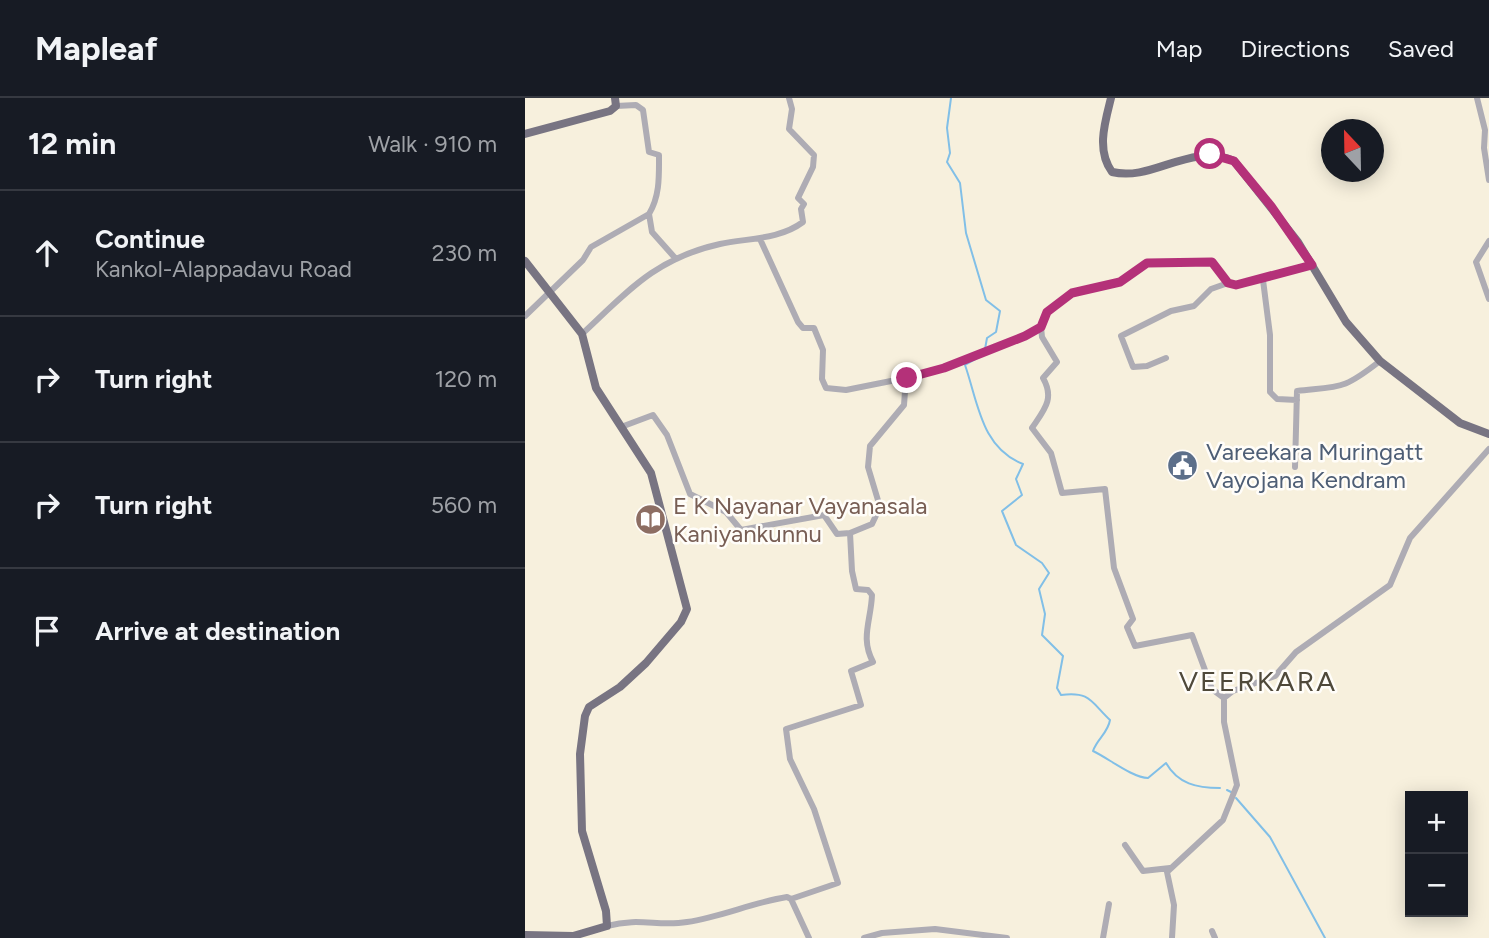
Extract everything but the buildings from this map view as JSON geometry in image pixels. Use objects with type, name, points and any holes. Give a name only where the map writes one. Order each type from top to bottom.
[{"type":"main road","points":[[1111,98],[1103,139],[1105,157],[1112,172],[1134,172],[1200,155],[1220,155],[1234,161],[1271,206],[1312,265],[1346,322],[1380,361],[1460,423],[1489,434]]},
{"type":"main road","points":[[525,134],[597,116],[615,102]]},
{"type":"main road","points":[[525,261],[582,334],[596,388],[651,473],[687,609],[681,622],[646,663],[619,687],[598,700],[585,716],[580,754],[582,831],[606,911],[607,926],[573,936],[525,935]]},
{"type":"street","points":[[582,334],[614,300],[661,265],[721,243],[760,239],[803,222],[801,209],[804,204],[798,198],[813,167],[814,155],[789,129],[792,109],[789,98]]},
{"type":"street","points":[[1477,98],[1485,130],[1484,148],[1489,180]]},
{"type":"street","points":[[525,316],[583,260],[591,247],[649,214],[655,204],[659,181],[659,155],[649,152],[643,110],[636,105],[615,102]]},
{"type":"street","points":[[649,214],[652,232],[676,259]]},
{"type":"street","points":[[760,239],[798,322],[803,328],[814,328],[823,350],[823,379],[826,388],[846,390],[944,368],[1041,327]]},
{"type":"street","points":[[1489,241],[1476,262],[1489,299]]},
{"type":"street","points":[[1224,698],[1212,688],[1192,635],[1135,646],[1127,627],[1133,619],[1114,568],[1105,489],[1062,493],[1051,453],[1032,428],[1049,402],[1049,390],[1043,378],[1057,362],[1042,337],[1041,327],[1047,312],[1072,293],[1120,282],[1147,263],[1212,262],[1228,283]]},
{"type":"street","points":[[1166,358],[1147,366],[1133,367],[1121,336],[1171,311],[1194,306],[1211,289],[1228,283],[1236,285],[1263,280],[1312,265]]},
{"type":"street","points":[[1263,280],[1270,335],[1270,392],[1277,399],[1297,400]]},
{"type":"street","points":[[1294,467],[1297,391],[1337,389],[1359,378],[1380,361]]},
{"type":"street","points":[[621,427],[653,415],[667,435],[690,494],[726,512],[741,530],[824,515],[837,534],[850,533],[872,524],[880,507],[868,467],[870,446],[904,405],[907,378]]},
{"type":"street","points":[[1172,938],[1174,905],[1167,875],[1170,868],[1223,820],[1237,785],[1224,722],[1224,698],[1227,693],[1275,676],[1296,652],[1390,586],[1411,538],[1489,449]]},
{"type":"street","points":[[607,926],[633,920],[667,924],[687,922],[783,897],[791,899],[838,883],[814,809],[790,759],[786,729],[861,705],[851,671],[873,662],[865,648],[864,632],[871,616],[872,595],[868,590],[856,589],[850,533]]},
{"type":"street","points":[[1125,845],[1143,871],[1170,868]]},
{"type":"street","points":[[791,899],[809,938]]},
{"type":"street","points":[[1103,938],[1109,904]]},
{"type":"street","points":[[864,938],[882,933],[935,929],[1007,938]]},
{"type":"waterway","points":[[951,98],[947,128],[950,153],[947,162],[960,183],[966,233],[986,300],[1000,311],[996,332],[987,338],[985,349]]},
{"type":"waterway","points":[[983,355],[965,365],[978,408],[990,435],[1009,457],[1023,464],[1016,479],[1022,495],[1002,511],[1016,545],[1042,563],[1049,573],[1039,589],[1045,614],[1042,635],[1063,656],[1057,688],[1061,695],[1071,694],[1089,699],[1110,720],[1093,751],[1142,777],[1148,778],[1166,763],[1182,780],[1204,787],[1220,788]]},
{"type":"waterway","points":[[1227,790],[1233,793]]},
{"type":"waterway","points":[[1236,798],[1270,837],[1325,938]]},
{"type":"place","name":"Vareekara Muringatt Vayojana Kendram","points":[[1183,466]]},
{"type":"place","name":"E K Nayanar Vayanasala Kaniyankunnu","points":[[650,520]]},
{"type":"district","name":"VEERKARA","points":[[1258,681]]},
{"type":"route","points":[[907,378],[944,368],[1025,336],[1041,327],[1047,312],[1072,293],[1093,286],[1120,282],[1147,263],[1212,262],[1228,283],[1236,285],[1250,284],[1312,265],[1271,206],[1234,161],[1210,154]]}]
